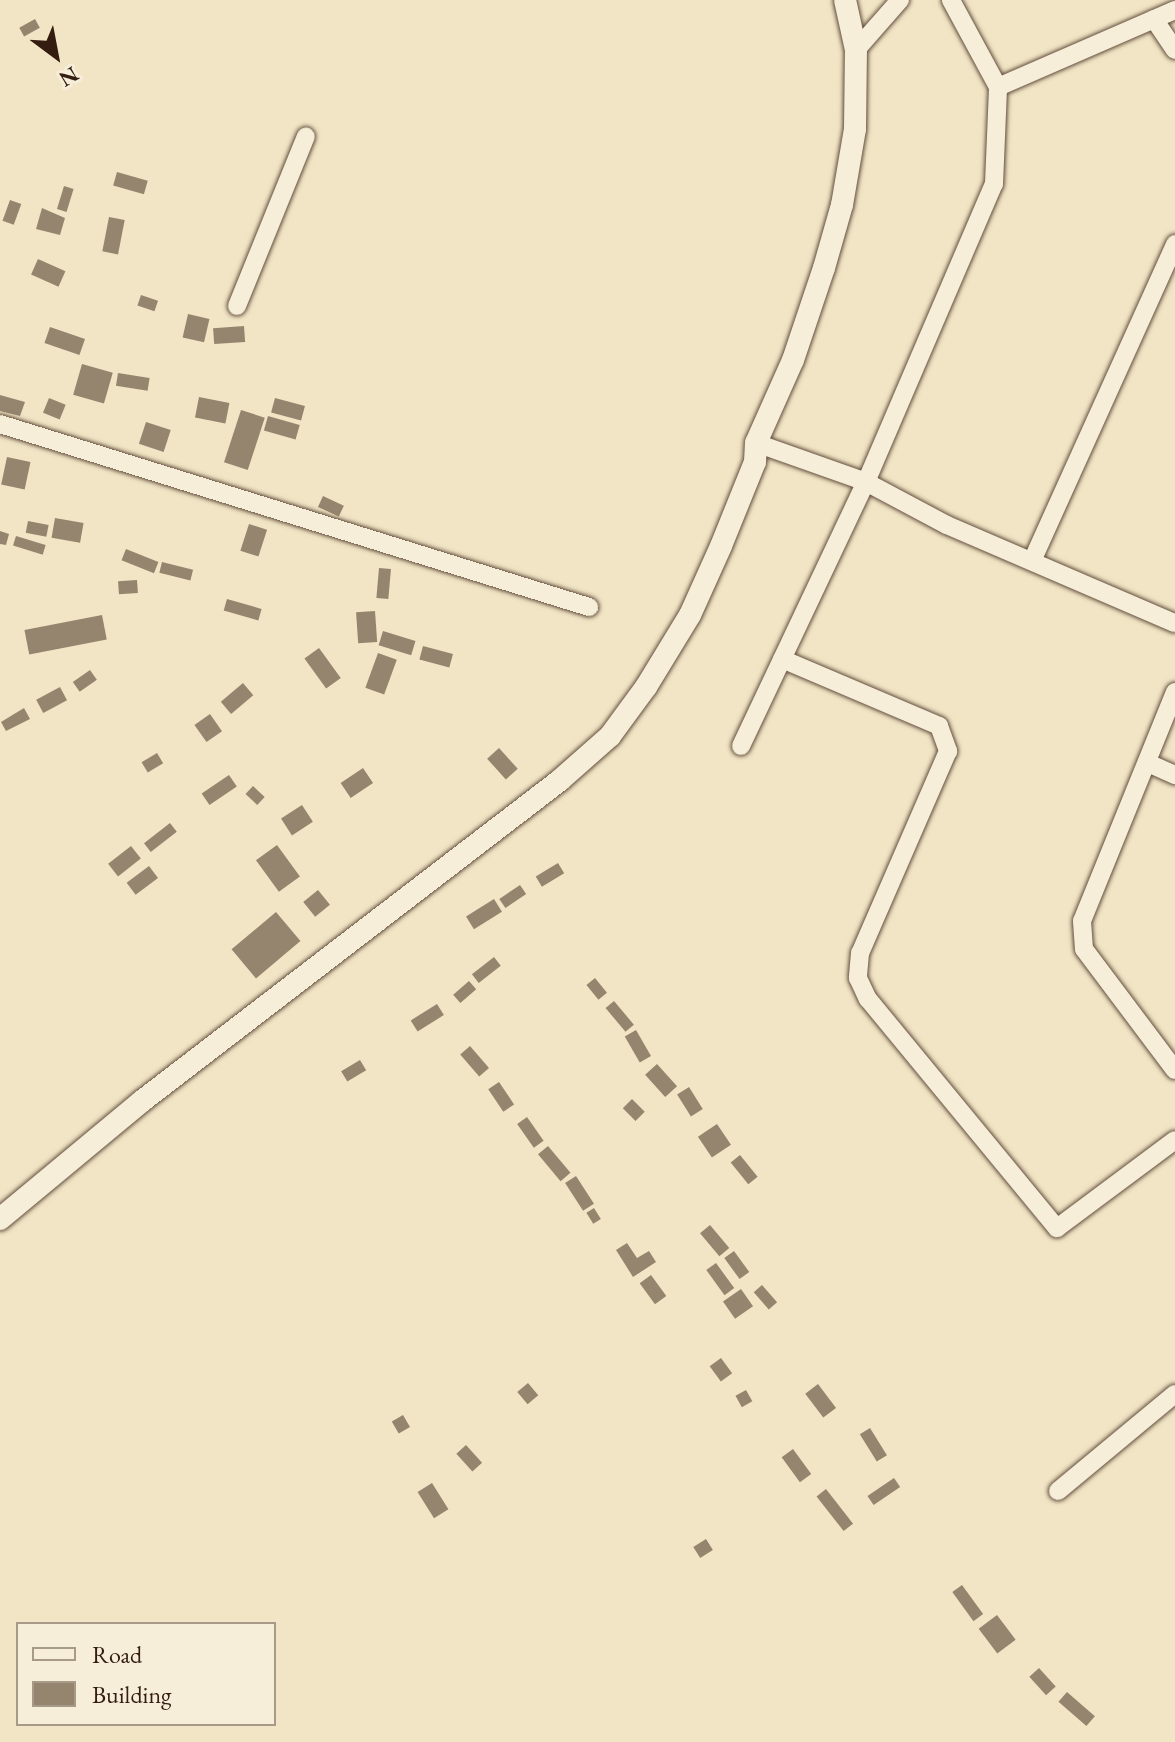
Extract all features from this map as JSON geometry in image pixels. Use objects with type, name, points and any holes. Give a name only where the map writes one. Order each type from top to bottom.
[{"type":"street","points":[[0,1219],[142,1101],[559,781],[610,736],[646,687],[690,615],[755,462],[756,443],[793,360],[842,205],[855,129],[856,50],[845,0]]},
{"type":"street","points":[[856,50],[900,0]]},
{"type":"street","points":[[741,746],[866,482],[994,184],[998,87],[951,0]]},
{"type":"street","points":[[998,87],[1175,10]]},
{"type":"street","points":[[1154,19],[1175,50]]},
{"type":"street","points":[[237,306],[306,136]]},
{"type":"street","points":[[1032,561],[1175,244]]},
{"type":"street","points":[[0,424],[562,602],[589,607]]},
{"type":"street","points":[[756,443],[866,482],[947,525],[1175,623]]},
{"type":"street","points":[[782,659],[939,726],[948,751],[860,953],[858,978],[868,999],[1057,1228],[1175,1140]]},
{"type":"street","points":[[1175,692],[1082,921],[1084,949],[1175,1070]]},
{"type":"street","points":[[1148,763],[1175,775]]},
{"type":"street","points":[[1058,1491],[1175,1394]]},
{"type":"building","points":[[35,19],[40,28],[24,36],[19,28]]},
{"type":"building","points":[[117,172],[148,181],[144,194],[113,185]]},
{"type":"building","points":[[64,186],[74,189],[67,212],[57,209]]},
{"type":"building","points":[[10,200],[21,204],[14,225],[2,221]]},
{"type":"building","points":[[42,208],[65,218],[60,235],[36,229]]},
{"type":"building","points":[[109,217],[125,220],[118,254],[102,251]]},
{"type":"building","points":[[38,259],[65,271],[58,287],[31,275]]},
{"type":"building","points":[[141,295],[158,301],[154,311],[137,305]]},
{"type":"building","points":[[188,314],[209,319],[204,342],[183,337]]},
{"type":"building","points":[[244,326],[245,342],[214,344],[213,328]]},
{"type":"building","points":[[50,327],[85,339],[79,355],[44,343]]},
{"type":"building","points":[[82,364],[113,373],[104,404],[73,395]]},
{"type":"building","points":[[118,373],[150,378],[148,391],[116,386]]},
{"type":"building","points":[[0,395],[25,402],[20,416],[0,411]]},
{"type":"building","points":[[199,397],[229,403],[225,424],[195,418]]},
{"type":"building","points":[[49,398],[66,405],[60,420],[43,413]]},
{"type":"building","points":[[275,398],[305,406],[301,421],[271,412]]},
{"type":"building","points":[[241,410],[265,418],[248,470],[224,462]]},
{"type":"building","points":[[268,416],[300,425],[296,440],[264,430]]},
{"type":"building","points":[[146,422],[171,430],[164,452],[139,444]]},
{"type":"building","points":[[7,457],[30,462],[25,489],[1,484]]},
{"type":"building","points":[[323,496],[344,506],[339,517],[318,507]]},
{"type":"building","points":[[55,518],[84,523],[80,543],[52,538]]},
{"type":"building","points":[[28,521],[49,525],[46,537],[26,533]]},
{"type":"building","points":[[249,524],[267,530],[258,557],[240,551]]},
{"type":"building","points":[[0,531],[9,534],[6,545],[0,544]]},
{"type":"building","points":[[16,536],[46,545],[43,555],[13,546]]},
{"type":"building","points":[[126,549],[158,562],[154,573],[122,560]]},
{"type":"building","points":[[162,562],[193,570],[190,580],[159,573]]},
{"type":"building","points":[[379,568],[391,569],[388,599],[376,598]]},
{"type":"building","points":[[137,580],[138,593],[119,594],[118,581]]},
{"type":"building","points":[[227,599],[262,609],[258,620],[224,611]]},
{"type":"building","points":[[375,611],[377,642],[358,643],[356,612]]},
{"type":"building","points":[[102,615],[107,640],[29,655],[24,630]]},
{"type":"building","points":[[383,631],[416,641],[411,655],[379,645]]},
{"type":"building","points":[[423,646],[453,654],[449,668],[419,660]]},
{"type":"building","points":[[319,648],[341,678],[326,689],[304,659]]},
{"type":"building","points":[[378,653],[397,660],[384,695],[365,688]]},
{"type":"building","points":[[90,670],[97,680],[80,692],[73,682]]},
{"type":"building","points":[[243,683],[253,695],[231,714],[221,702]]},
{"type":"building","points":[[60,687],[67,700],[43,713],[36,700]]},
{"type":"building","points":[[24,708],[30,719],[6,731],[1,722]]},
{"type":"building","points":[[210,714],[222,731],[206,742],[194,725]]},
{"type":"building","points":[[499,748],[518,769],[506,780],[487,759]]},
{"type":"building","points":[[157,753],[163,763],[148,773],[142,762]]},
{"type":"building","points":[[363,768],[373,783],[351,798],[341,783]]},
{"type":"building","points":[[229,775],[237,787],[209,805],[202,793]]},
{"type":"building","points":[[253,786],[265,797],[257,805],[245,794]]},
{"type":"building","points":[[302,805],[313,822],[292,835],[281,819]]},
{"type":"building","points":[[170,823],[177,832],[151,852],[144,843]]},
{"type":"building","points":[[277,845],[300,877],[279,892],[256,860]]},
{"type":"building","points":[[131,846],[141,859],[118,876],[108,864]]},
{"type":"building","points":[[558,863],[564,873],[542,887],[536,876]]},
{"type":"building","points":[[149,866],[158,878],[136,895],[127,883]]},
{"type":"building","points":[[520,885],[526,894],[505,908],[499,899]]},
{"type":"building","points":[[318,890],[330,905],[315,917],[303,902]]},
{"type":"building","points":[[494,899],[502,912],[474,929],[466,916]]},
{"type":"building","points":[[276,912],[300,941],[256,978],[232,949]]},
{"type":"building","points":[[494,957],[501,966],[479,983],[472,974]]},
{"type":"building","points":[[595,978],[607,993],[598,1000],[586,985]]},
{"type":"building","points":[[469,981],[476,989],[460,1003],[453,995]]},
{"type":"building","points":[[614,1001],[634,1025],[625,1032],[606,1008]]},
{"type":"building","points":[[437,1004],[444,1015],[418,1031],[411,1020]]},
{"type":"building","points":[[636,1030],[651,1056],[640,1062],[625,1036]]},
{"type":"building","points":[[470,1046],[489,1068],[479,1076],[460,1055]]},
{"type":"building","points":[[360,1060],[366,1070],[347,1082],[341,1071]]},
{"type":"building","points":[[657,1064],[677,1086],[665,1097],[645,1075]]},
{"type":"building","points":[[499,1082],[514,1104],[503,1112],[488,1089]]},
{"type":"building","points":[[689,1087],[703,1109],[691,1116],[677,1094]]},
{"type":"building","points":[[632,1099],[645,1112],[636,1121],[623,1108]]},
{"type":"building","points":[[527,1117],[544,1141],[534,1148],[517,1124]]},
{"type":"building","points":[[717,1124],[731,1145],[712,1158],[698,1137]]},
{"type":"building","points":[[548,1146],[570,1173],[561,1181],[538,1154]]},
{"type":"building","points":[[740,1155],[758,1177],[748,1184],[731,1163]]},
{"type":"building","points":[[576,1176],[594,1204],[583,1211],[565,1183]]},
{"type":"building","points":[[594,1208],[601,1219],[593,1224],[586,1213]]},
{"type":"building","points":[[710,1225],[729,1248],[719,1256],[700,1233]]},
{"type":"building","points":[[627,1243],[637,1258],[649,1251],[656,1262],[633,1277],[616,1250]]},
{"type":"building","points":[[734,1251],[749,1272],[740,1279],[724,1258]]},
{"type":"building","points":[[716,1263],[734,1288],[725,1295],[706,1270]]},
{"type":"building","points":[[651,1275],[666,1296],[655,1304],[640,1283]]},
{"type":"building","points":[[762,1285],[777,1302],[769,1310],[754,1292]]},
{"type":"building","points":[[741,1289],[753,1306],[735,1319],[723,1302]]},
{"type":"building","points":[[721,1358],[732,1373],[721,1382],[710,1366]]},
{"type":"building","points":[[528,1383],[538,1395],[528,1404],[517,1392]]},
{"type":"building","points":[[818,1384],[836,1408],[823,1418],[805,1394]]},
{"type":"building","points":[[746,1390],[752,1401],[742,1407],[736,1396]]},
{"type":"building","points":[[403,1415],[410,1427],[399,1434],[392,1422]]},
{"type":"building","points":[[870,1428],[887,1455],[877,1461],[860,1434]]},
{"type":"building","points":[[466,1445],[482,1463],[472,1472],[456,1454]]},
{"type":"building","points":[[793,1449],[811,1474],[800,1482],[782,1457]]},
{"type":"building","points":[[894,1478],[900,1487],[874,1505],[867,1496]]},
{"type":"building","points":[[432,1483],[448,1509],[434,1518],[418,1492]]},
{"type":"building","points":[[826,1489],[853,1524],[844,1531],[817,1496]]},
{"type":"building","points":[[706,1539],[713,1550],[700,1558],[693,1547]]},
{"type":"building","points":[[962,1585],[983,1614],[973,1621],[952,1592]]},
{"type":"building","points":[[997,1615],[1016,1640],[997,1654],[979,1629]]},
{"type":"building","points":[[1039,1668],[1056,1687],[1046,1695],[1029,1677]]},
{"type":"building","points":[[1067,1692],[1095,1716],[1086,1726],[1058,1702]]}]
